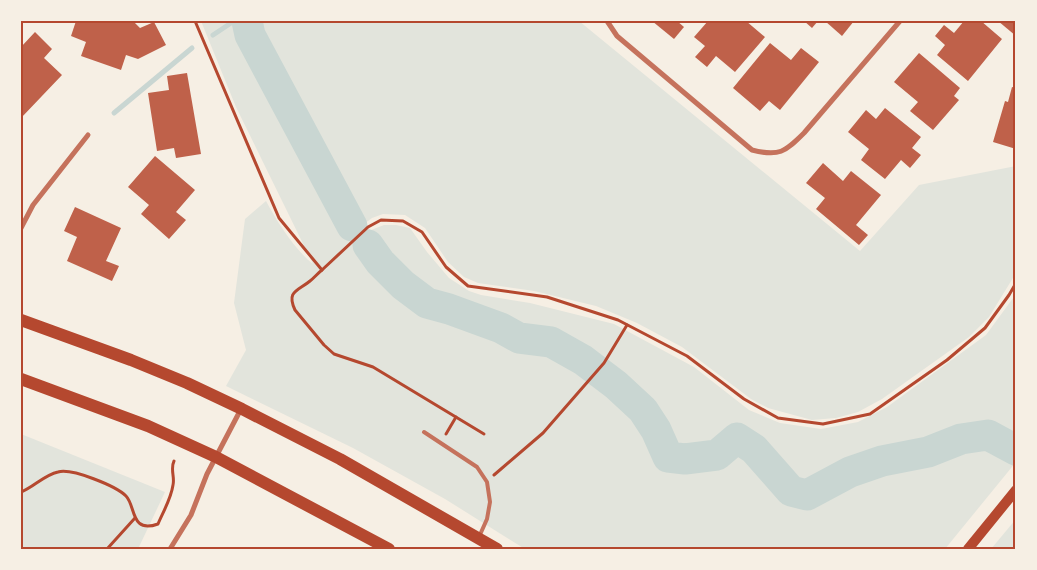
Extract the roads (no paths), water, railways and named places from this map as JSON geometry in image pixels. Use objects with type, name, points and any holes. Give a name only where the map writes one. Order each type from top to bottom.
[{"type":"main road","points":[[21,320],[131,360],[187,383],[242,409],[340,459],[497,549]]},
{"type":"main road","points":[[21,379],[148,426],[216,457],[389,549]]},
{"type":"main road","points":[[968,549],[1016,490]]},
{"type":"street","points":[[607,21],[617,36],[752,150],[765,153],[777,152],[788,148],[804,133],[900,21]]},
{"type":"street","points":[[21,228],[33,204],[88,135]]},
{"type":"street","points":[[170,549],[191,515],[207,474],[242,409]]},
{"type":"lane","points":[[424,432],[477,467],[487,482],[490,502],[488,519],[479,537]]},
{"type":"waterway","points":[[213,35],[234,21]]},
{"type":"waterway","points":[[247,21],[250,35],[352,226]]},
{"type":"waterway","points":[[114,113],[192,48]]},
{"type":"waterway","points":[[368,245],[380,262],[403,285],[427,303],[501,328],[519,338],[551,342],[583,360],[616,385],[643,410],[656,430],[668,457],[685,459],[717,455],[737,438],[754,449],[791,491],[807,495],[850,472],[882,461],[928,452],[961,439],[988,435],[1016,450]]}]
